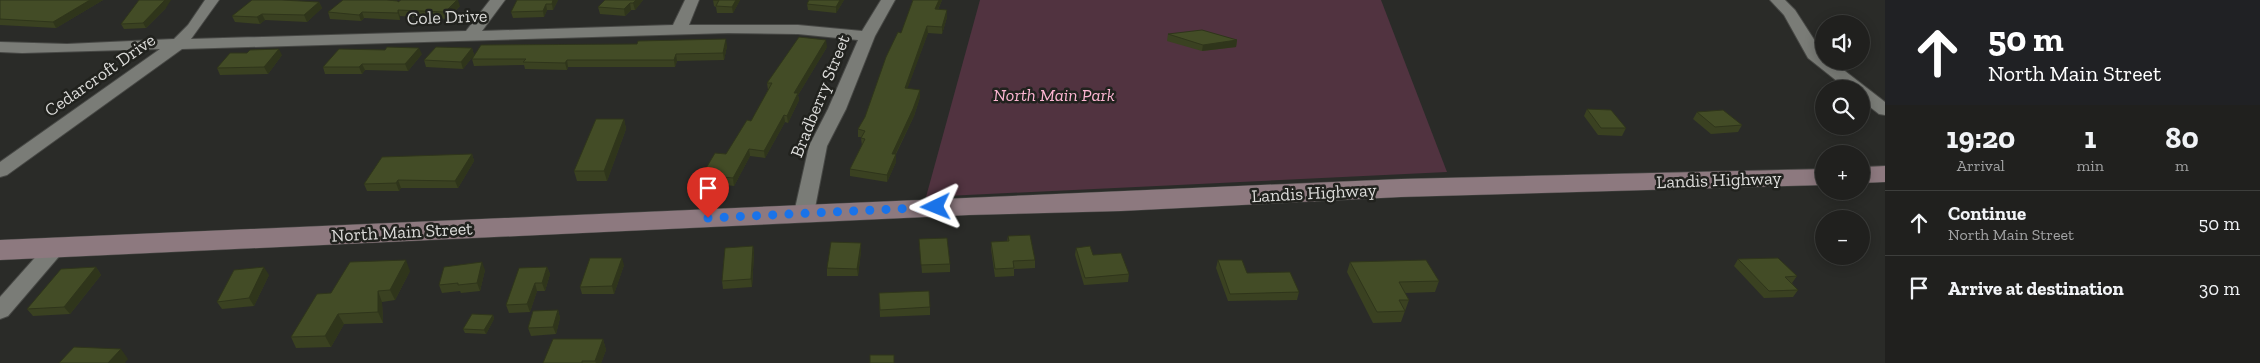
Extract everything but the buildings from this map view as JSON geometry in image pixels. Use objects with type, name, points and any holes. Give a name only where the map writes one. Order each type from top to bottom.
[{"type":"main road","points":[[1870,175],[1885,174]]},
{"type":"main road","name":"Landis Highway","points":[[804,213],[1131,201],[1401,188],[1815,177]]},
{"type":"main road","name":"North Main Street","points":[[0,250],[804,213]]},
{"type":"street","name":"Cedarcroft Drive","points":[[0,171],[178,44],[193,28],[212,0]]},
{"type":"street","points":[[470,36],[498,0]]},
{"type":"street","points":[[678,30],[692,0]]},
{"type":"street","name":"Bradberry Street","points":[[804,213],[818,146],[837,108],[867,36],[888,0]]},
{"type":"street","points":[[1777,0],[1790,13],[1814,55],[1846,80]]},
{"type":"street","name":"Cole Drive","points":[[0,47],[44,49],[678,30],[827,30],[867,36]]},
{"type":"street","points":[[1870,99],[1885,110]]},
{"type":"street","points":[[0,311],[55,248]]},
{"type":"green space","name":"North Main Park","points":[[980,0],[1381,0],[1447,172],[926,197]]},
{"type":"route","points":[[708,218],[936,207]]}]
